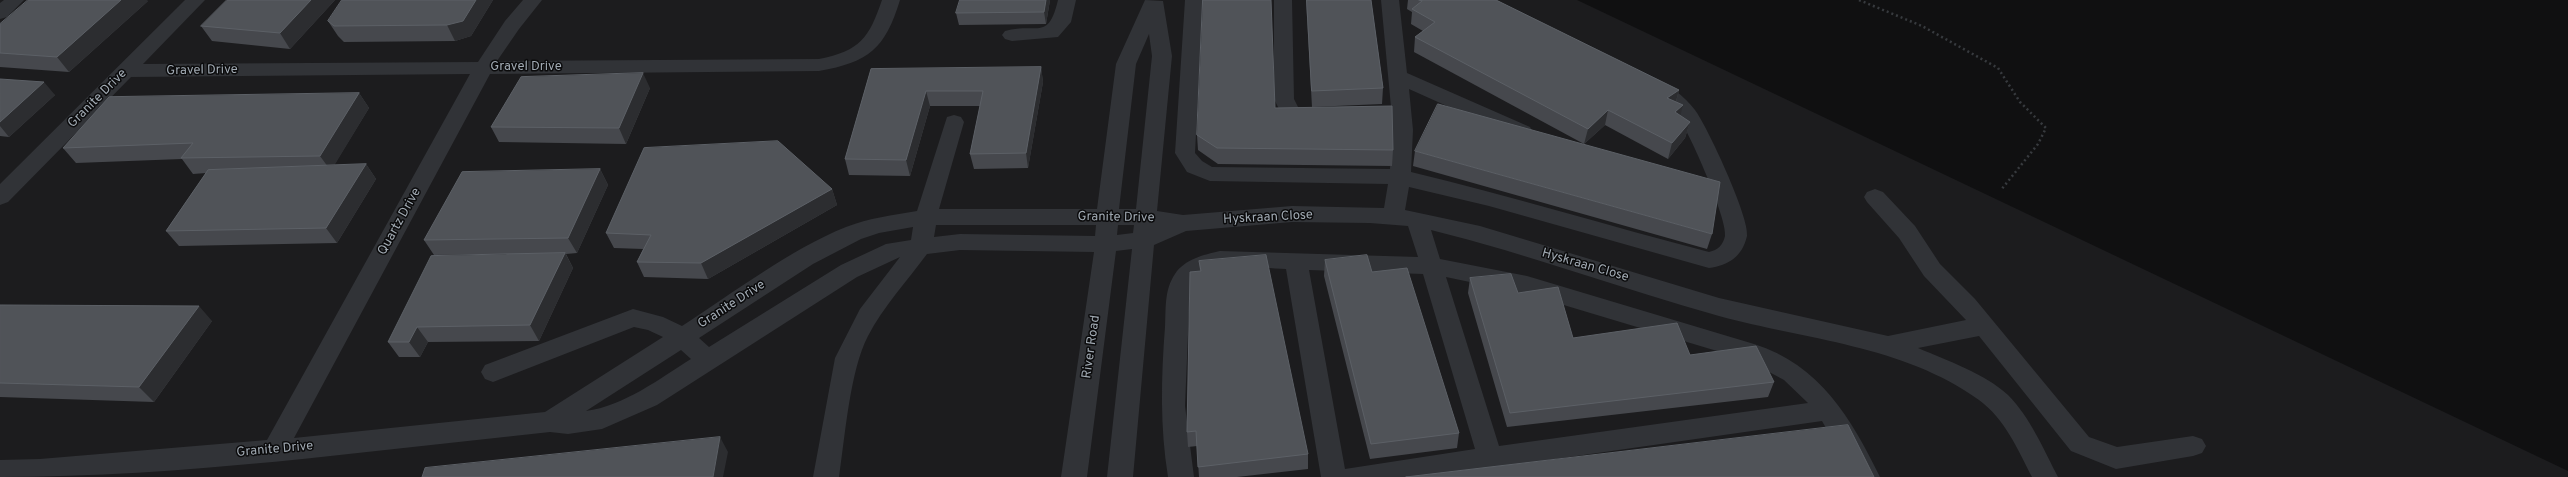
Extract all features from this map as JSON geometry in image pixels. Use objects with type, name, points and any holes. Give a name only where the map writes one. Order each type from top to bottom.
[{"type":"street","name":"Granite Drive","points":[[0,197],[196,0]]},
{"type":"street","name":"Quartz Drive","points":[[275,450],[484,67],[512,25],[534,0]]},
{"type":"street","name":"Gravel Drive","points":[[126,71],[819,65],[841,61],[855,56],[873,43],[884,27],[891,0]]},
{"type":"street","points":[[1012,35],[1050,34],[1062,22],[1067,0]]},
{"type":"street","points":[[1194,0],[1185,153],[1192,166],[1210,174],[1400,178],[1488,198],[1709,260],[1721,258],[1729,252],[1736,235],[1735,222],[1721,185],[1686,114],[1678,102],[1670,96],[1636,78]]},
{"type":"street","points":[[1283,0],[1282,79],[1286,107],[1297,115],[1337,116],[1401,114]]},
{"type":"street","points":[[1390,0],[1403,130],[1400,178],[1393,217]]},
{"type":"street","points":[[1120,477],[1145,240],[1162,56],[1154,2]]},
{"type":"street","name":"River Road","points":[[1074,477],[1106,244],[1107,218],[1126,64],[1154,2]]},
{"type":"street","points":[[1398,77],[1542,139]]},
{"type":"street","points":[[826,477],[847,358],[856,336],[868,316],[921,246],[926,217],[954,122]]},
{"type":"street","points":[[1699,180],[1721,185]]},
{"type":"street","points":[[1875,197],[1907,232],[1932,270],[1967,305],[1982,326],[2080,444],[2116,458],[2193,446]]},
{"type":"street","name":"Hyskraan Close","points":[[1183,223],[1292,214],[1393,217],[1417,220],[1480,234],[1719,307],[1888,344],[1982,326]]},
{"type":"street","name":"Granite Drive","points":[[550,422],[805,258],[853,233],[877,225],[926,217],[1147,217],[1183,223]]},
{"type":"street","points":[[1417,220],[1433,266],[1490,456]]},
{"type":"street","name":"Granite Drive","points":[[0,471],[40,470],[275,450],[550,422],[568,424],[602,419],[648,398],[849,271],[894,250],[960,242],[1106,244],[1145,240],[1183,223]]},
{"type":"street","points":[[1181,477],[1172,412],[1179,287],[1185,274],[1197,265],[1220,259],[1433,266],[1527,285],[1754,353],[1783,366],[1804,382],[1829,410],[1866,477]]},
{"type":"street","points":[[1296,261],[1334,477]]},
{"type":"street","points":[[493,372],[633,318],[644,319],[683,337],[708,360]]},
{"type":"street","points":[[1888,344],[1964,380],[1998,402],[2008,413],[2045,477]]},
{"type":"street","points":[[1353,477],[1490,456],[1829,410]]},
{"type":"path","points":[[1859,0],[1922,26],[1998,68],[2020,102],[2046,128],[2038,144],[2001,190]]},
{"type":"shaded area","points":[[0,0],[1577,0],[2568,471],[2568,477],[0,477]]},
{"type":"building","points":[[28,0],[121,0],[57,57],[0,53],[0,24]]},
{"type":"building","points":[[227,0],[311,0],[280,33],[201,26]]},
{"type":"building","points":[[342,0],[476,0],[463,21],[447,25],[334,26],[328,21]]},
{"type":"building","points":[[960,0],[1046,0],[1044,12],[956,13]]},
{"type":"building","points":[[1203,0],[1271,0],[1275,108],[1392,106],[1393,150],[1217,148],[1197,135]]},
{"type":"building","points":[[1307,0],[1371,0],[1383,88],[1312,91]]},
{"type":"building","points":[[1419,0],[1496,0],[1679,90],[1667,98],[1683,105],[1675,112],[1690,122],[1672,143],[1608,110],[1588,129],[1415,37],[1435,22],[1412,9],[1422,1]]},
{"type":"building","points":[[1041,67],[1026,153],[970,154],[983,91],[926,91],[906,160],[845,159],[871,69]]},
{"type":"building","points":[[643,73],[619,128],[491,127],[521,77]]},
{"type":"building","points":[[0,79],[44,82],[0,122]]},
{"type":"building","points":[[359,93],[320,156],[181,158],[193,143],[63,148],[109,97]]},
{"type":"building","points":[[1438,104],[1720,182],[1712,234],[1415,151]]},
{"type":"building","points":[[778,141],[832,189],[701,263],[637,262],[651,235],[606,233],[644,148]]},
{"type":"building","points":[[366,164],[326,228],[166,231],[208,170]]},
{"type":"building","points":[[600,169],[568,238],[424,240],[462,172]]},
{"type":"building","points":[[565,253],[530,325],[417,327],[409,342],[388,342],[431,256]]},
{"type":"building","points":[[1266,255],[1308,454],[1198,467],[1196,431],[1187,432],[1190,272],[1201,271],[1199,261]]},
{"type":"building","points":[[1367,255],[1372,272],[1407,268],[1459,433],[1371,444],[1325,260]]},
{"type":"building","points":[[1511,274],[1518,293],[1558,287],[1573,338],[1677,323],[1690,355],[1756,346],[1774,382],[1510,413],[1470,278]]},
{"type":"building","points":[[0,305],[199,306],[139,387],[0,383]]},
{"type":"building","points":[[1848,425],[1874,477],[1406,477]]},
{"type":"building","points":[[720,437],[713,477],[422,477],[425,468]]}]
